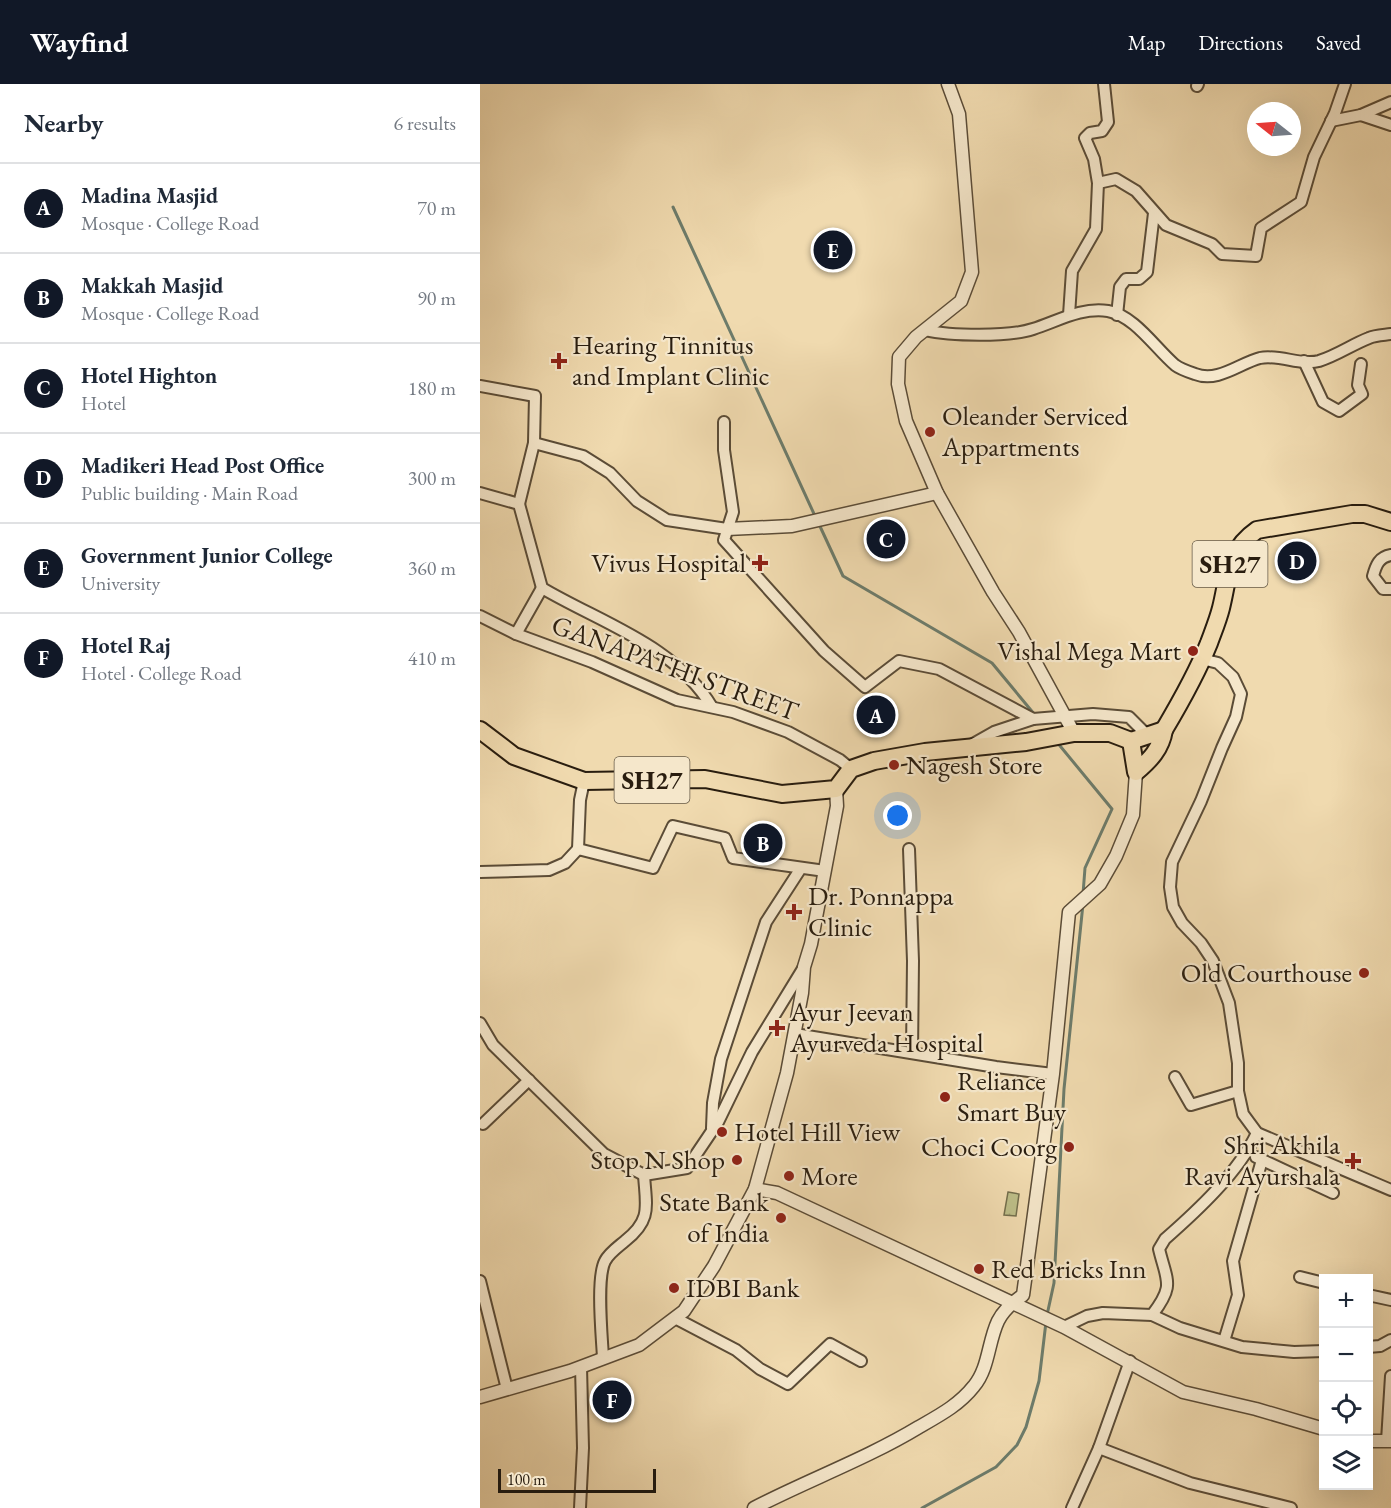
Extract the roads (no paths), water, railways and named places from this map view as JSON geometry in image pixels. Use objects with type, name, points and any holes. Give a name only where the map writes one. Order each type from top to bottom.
[{"type":"main road","name":"SH27","points":[[1136,772],[1154,755],[1162,740],[1156,733],[1202,659],[1221,607],[1230,564],[1235,551],[1244,539],[1257,530],[1265,528],[1352,514],[1365,514],[1391,522]]},
{"type":"main road","name":"SH27","points":[[480,730],[514,756],[584,781],[705,779],[782,794],[836,789]]},
{"type":"main road","points":[[836,789],[851,769],[874,761],[924,752],[1026,742],[1074,733],[1110,733],[1131,741],[1156,733]]},
{"type":"main road","points":[[1131,741],[1136,772]]},
{"type":"street","points":[[948,84],[959,114],[972,272],[962,301],[925,330],[898,357],[898,384],[906,421],[937,494],[993,592],[1019,632],[1074,733]]},
{"type":"street","points":[[1069,315],[1072,271],[1096,229],[1098,183],[1094,159],[1085,138],[1090,133],[1102,131],[1108,122],[1104,84]]},
{"type":"street","points":[[1098,183],[1116,179],[1136,191],[1166,225],[1212,244],[1222,254],[1256,256],[1261,228],[1301,202],[1314,158],[1345,84]]},
{"type":"street","points":[[1331,121],[1361,115],[1391,102]]},
{"type":"street","points":[[1361,115],[1391,125]]},
{"type":"street","points":[[1117,315],[1120,287],[1126,279],[1139,279],[1147,272],[1154,213]]},
{"type":"street","points":[[925,330],[942,334],[992,334],[1032,329],[1083,311],[1109,311],[1128,320],[1177,367],[1199,376],[1222,374],[1260,358],[1274,357],[1316,362],[1342,353],[1370,337],[1391,334]]},
{"type":"street","points":[[1304,361],[1323,402],[1339,411],[1362,394],[1358,385],[1361,364]]},
{"type":"street","points":[[480,386],[535,396],[534,443],[519,504],[542,588],[516,634]]},
{"type":"street","points":[[724,422],[724,450],[732,512],[724,540],[824,651],[865,687],[899,661],[939,669],[1033,719]]},
{"type":"street","points":[[534,443],[583,456],[610,473],[637,501],[667,520],[727,529],[792,526],[937,494]]},
{"type":"street","points":[[480,493],[519,504]]},
{"type":"street","points":[[1391,555],[1377,563],[1373,576],[1383,589],[1391,589]]},
{"type":"street","points":[[542,588],[640,640],[701,688],[712,707]]},
{"type":"street","name":"GANAPATHI STREET","points":[[480,616],[516,634],[592,662],[677,700],[733,712],[788,732],[840,760],[851,769]]},
{"type":"street","points":[[1202,659],[1218,663],[1233,677],[1241,694],[1236,717],[1201,801],[1172,862],[1170,887],[1173,907],[1182,923],[1201,943],[1213,961],[1229,1003],[1238,1063],[1238,1091],[1243,1114],[1257,1133],[1391,1190]]},
{"type":"street","points":[[966,748],[994,732],[1033,719],[1065,716],[1093,714],[1129,717],[1156,733]]},
{"type":"street","points":[[754,1508],[858,1460],[954,1407],[976,1384],[998,1320],[1012,1303],[1023,1295],[1053,1074],[1069,912],[1100,884],[1116,856],[1133,815],[1136,772]]},
{"type":"street","points":[[480,872],[549,870],[565,863],[578,849],[580,800],[584,781]]},
{"type":"street","points":[[480,1397],[581,1367],[639,1345],[684,1311],[714,1266],[755,1189],[788,1073],[802,993],[804,967],[811,944],[837,806],[836,789]]},
{"type":"street","points":[[578,849],[653,868],[673,826],[725,838],[733,858],[825,871]]},
{"type":"street","points":[[909,849],[913,961],[912,1053]]},
{"type":"street","points":[[712,1131],[713,1103],[731,1024],[766,922],[801,868]]},
{"type":"street","points":[[480,1023],[493,1045],[604,1154],[644,1175],[687,1168],[712,1131],[752,1052],[804,967]]},
{"type":"street","points":[[795,1034],[1053,1074]]},
{"type":"street","points":[[1175,1077],[1191,1105],[1238,1091]]},
{"type":"street","points":[[483,1124],[529,1080]]},
{"type":"street","points":[[1152,1315],[1162,1302],[1169,1287],[1159,1249],[1165,1239],[1236,1168],[1257,1133]]},
{"type":"street","points":[[1247,1153],[1333,1193]]},
{"type":"street","points":[[1224,1341],[1238,1295],[1233,1261],[1262,1160]]},
{"type":"street","points":[[603,1358],[602,1268],[608,1255],[638,1230],[642,1223],[647,1208],[644,1175]]},
{"type":"street","points":[[1379,1185],[1391,1183]]},
{"type":"street","points":[[755,1189],[777,1193],[1064,1327],[1183,1392],[1256,1409],[1319,1428]]},
{"type":"street","points":[[1300,1277],[1319,1282]]},
{"type":"street","points":[[480,1281],[507,1389]]},
{"type":"street","points":[[1373,1297],[1391,1300]]},
{"type":"street","points":[[1064,1327],[1088,1316],[1103,1313],[1152,1315],[1180,1328],[1242,1347],[1294,1352],[1319,1351]]},
{"type":"street","points":[[675,1318],[736,1350],[760,1369],[788,1384],[830,1344],[861,1361]]},
{"type":"street","points":[[1373,1347],[1380,1346],[1391,1340]]},
{"type":"street","points":[[1072,1508],[1099,1448],[1130,1361]]},
{"type":"street","points":[[580,1508],[583,1448],[581,1367]]},
{"type":"street","points":[[1373,1441],[1389,1441],[1391,1376]]},
{"type":"street","points":[[1099,1448],[1190,1483],[1292,1508]]},
{"type":"waterway","points":[[673,207],[815,516]]},
{"type":"waterway","points":[[818,522],[843,576],[992,663],[1035,715]]},
{"type":"waterway","points":[[1056,741],[1112,809],[1085,868],[1083,894]]},
{"type":"waterway","points":[[1047,1315],[1054,1283],[1064,1089],[1083,904]]},
{"type":"waterway","points":[[922,1508],[996,1467],[1017,1445],[1026,1427],[1039,1381],[1046,1322]]},
{"type":"place","name":"Government Junior College","points":[[833,250]]},
{"type":"place","name":"Hearing Tinnitus and Implant Clinic","points":[[559,361]]},
{"type":"place","name":"Oleander Serviced Appartments","points":[[930,432]]},
{"type":"place","name":"Hotel Highton","points":[[886,539]]},
{"type":"place","name":"Madikeri Head Post Office","points":[[1297,561]]},
{"type":"place","name":"Vivus Hospital","points":[[760,563]]},
{"type":"place","name":"Vishal Mega Mart","points":[[1193,651]]},
{"type":"place","name":"Madina Masjid","points":[[876,715]]},
{"type":"place","name":"Nagesh Store","points":[[894,765]]},
{"type":"place","name":"Makkah Masjid","points":[[763,843]]},
{"type":"place","name":"Dr. Ponnappa Clinic","points":[[794,912]]},
{"type":"place","name":"Old Courthouse","points":[[1364,973]]},
{"type":"place","name":"Ayur Jeevan Ayurveda Hospital","points":[[777,1028]]},
{"type":"place","name":"Reliance Smart Buy","points":[[945,1097]]},
{"type":"place","name":"Hotel Hill View","points":[[722,1132]]},
{"type":"place","name":"Choci Coorg","points":[[1069,1147]]},
{"type":"place","name":"Stop N Shop","points":[[737,1160]]},
{"type":"place","name":"Shri Akhila Ravi Ayurshala","points":[[1353,1161]]},
{"type":"place","name":"More","points":[[789,1176]]},
{"type":"place","name":"State Bank of India","points":[[781,1218]]},
{"type":"place","name":"Red Bricks Inn","points":[[979,1269]]},
{"type":"place","name":"IDBI Bank","points":[[674,1288]]},
{"type":"place","name":"Hotel Raj","points":[[612,1400]]}]
